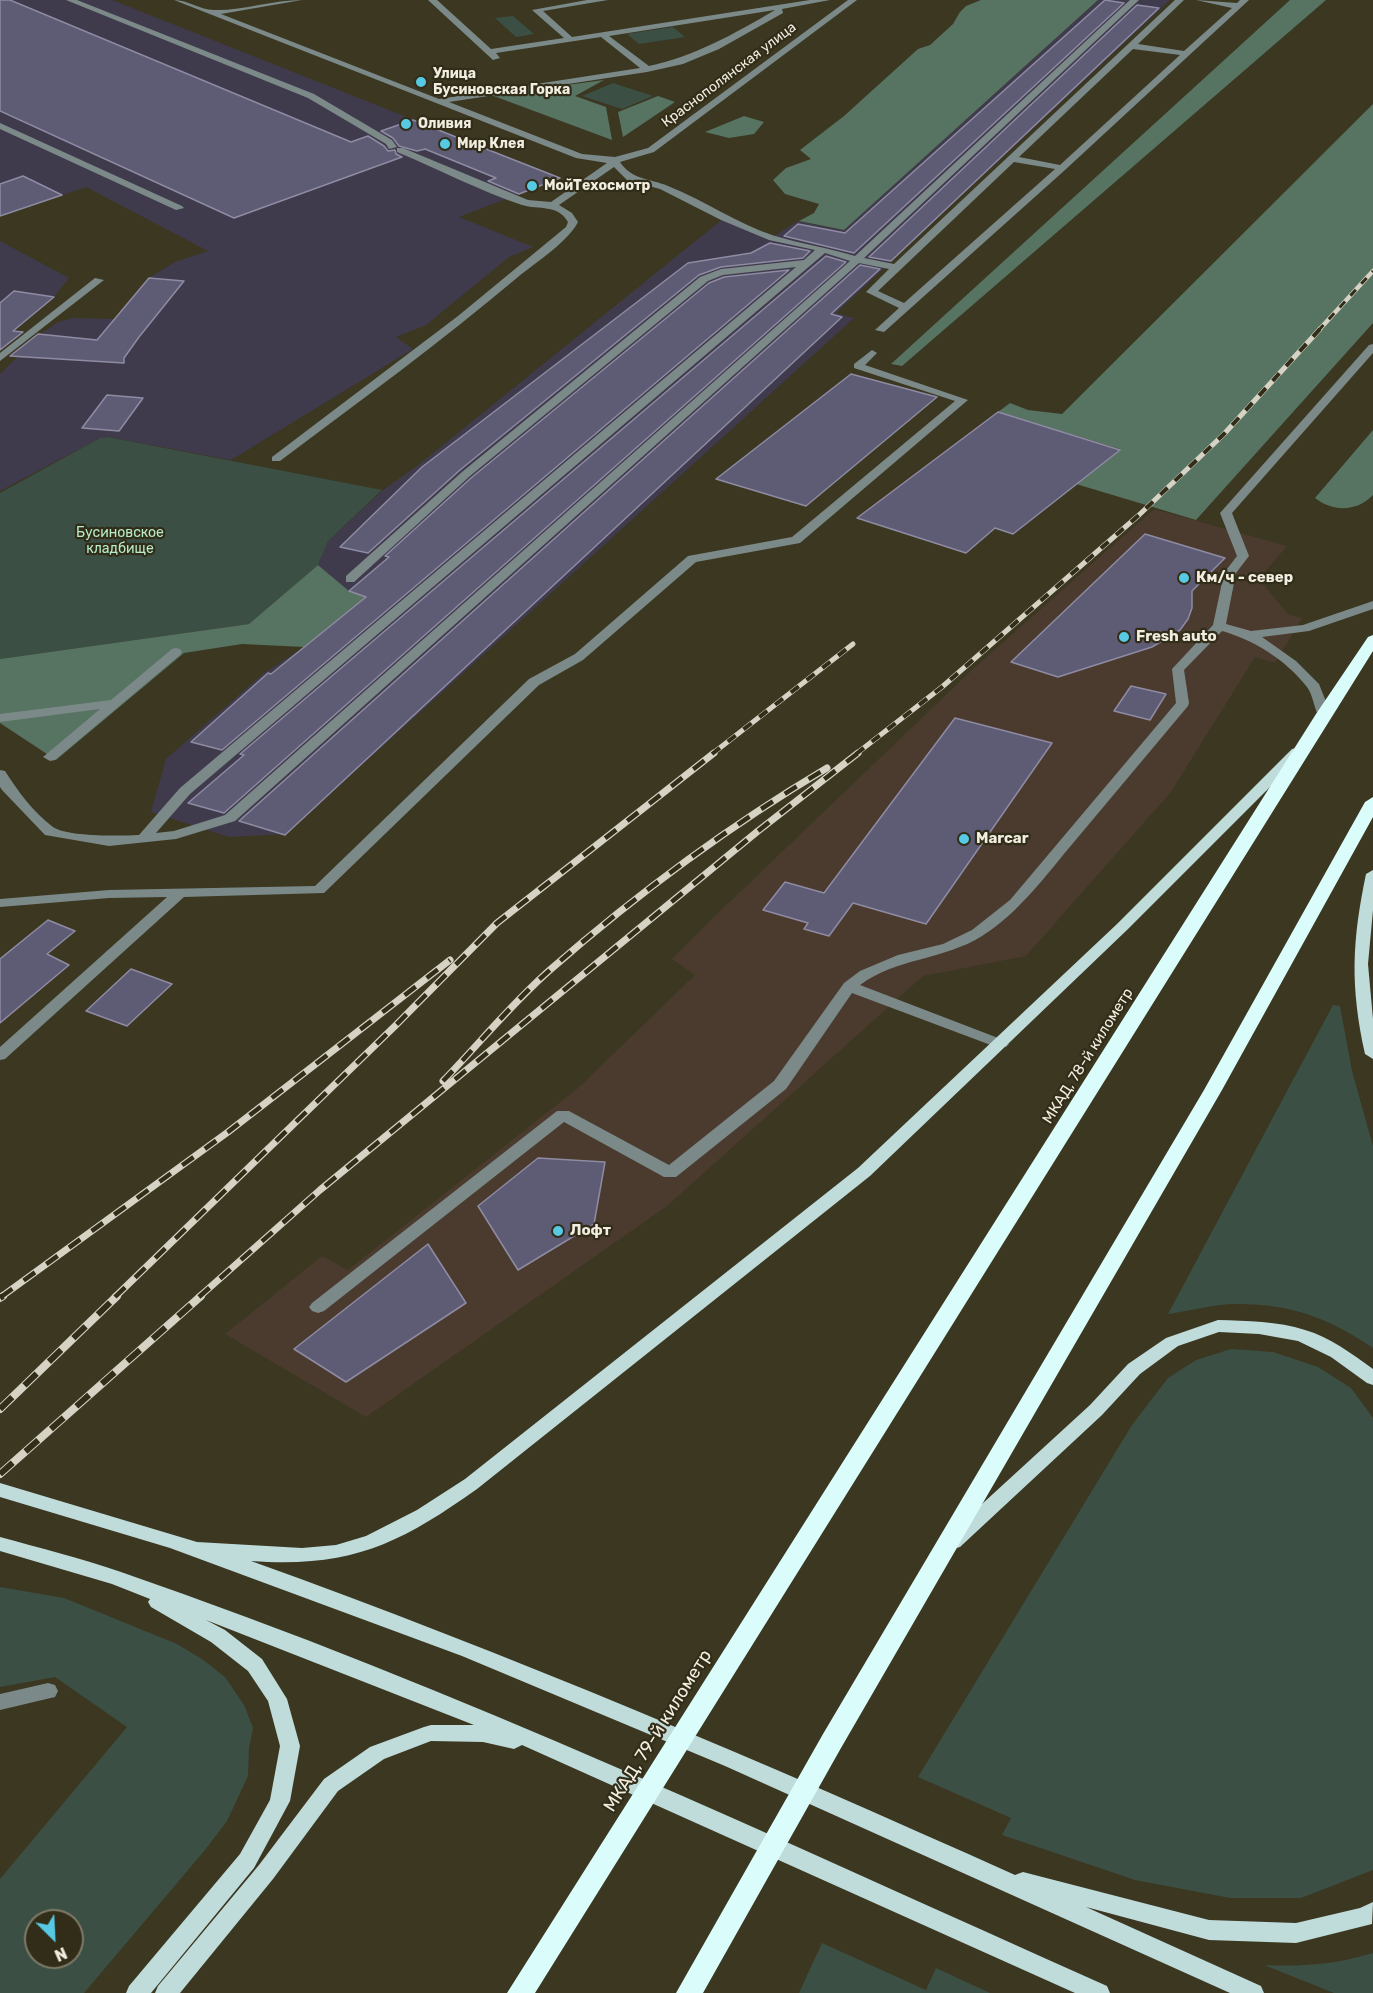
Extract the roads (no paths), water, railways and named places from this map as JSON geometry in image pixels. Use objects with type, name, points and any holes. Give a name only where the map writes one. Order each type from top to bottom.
[{"type":"highway","name":"МКАД, 78-й километр","points":[[835,1493],[1324,714],[1373,640]]},
{"type":"highway","points":[[688,1993],[832,1741],[1213,1090],[1373,802]]},
{"type":"highway","name":"МКАД, 79-й километр","points":[[520,1993],[835,1493]]},
{"type":"main road","points":[[198,1549],[298,1554],[336,1552],[395,1532],[434,1510],[471,1484],[639,1353],[864,1172],[1001,1044],[1306,743]]},
{"type":"main road","points":[[1373,874],[1363,921],[1359,968],[1362,1010],[1373,1054]]},
{"type":"main road","points":[[942,1553],[1096,1410],[1134,1369],[1172,1342],[1218,1326],[1259,1328],[1302,1335],[1337,1352],[1373,1378]]},
{"type":"main road","points":[[0,1490],[198,1549],[385,1617],[575,1694],[978,1868],[1253,1993]]},
{"type":"main road","points":[[0,1544],[116,1578],[319,1654],[555,1749],[1099,1993]]},
{"type":"main road","points":[[116,1578],[218,1636],[255,1665],[277,1699],[291,1746],[280,1801],[247,1861],[137,1993]]},
{"type":"main road","points":[[166,1993],[266,1872],[331,1785],[377,1754],[431,1733],[483,1734],[555,1749]]},
{"type":"main road","points":[[978,1868],[1209,1930],[1296,1933],[1364,1917],[1373,1912]]},
{"type":"street","points":[[70,0],[312,96],[396,148],[526,203],[553,205],[569,215],[573,222],[570,228],[524,269],[276,459]]},
{"type":"street","points":[[178,0],[579,156],[615,162],[630,178],[663,187],[724,218],[772,238],[823,249],[856,261],[897,268]]},
{"type":"street","points":[[212,13],[298,0]]},
{"type":"street","points":[[432,0],[499,61]]},
{"type":"street","points":[[570,39],[536,10],[604,0]]},
{"type":"street","points":[[489,52],[826,0]]},
{"type":"street","name":"Краснополянская улица","points":[[615,162],[632,159],[651,150],[854,0]]},
{"type":"street","points":[[0,774],[7,788],[50,832],[109,842],[176,835],[230,818],[856,261],[1135,0]]},
{"type":"street","points":[[905,308],[871,292],[1180,0]]},
{"type":"street","points":[[1200,0],[1242,3]]},
{"type":"street","points":[[880,330],[1242,3]]},
{"type":"street","points":[[438,101],[680,62],[716,47],[788,6]]},
{"type":"street","points":[[603,34],[647,69]]},
{"type":"street","points":[[1131,46],[1187,54]]},
{"type":"street","points":[[0,126],[179,208]]},
{"type":"street","points":[[1012,159],[1062,168]]},
{"type":"street","points":[[553,205],[615,162]]},
{"type":"street","points":[[144,838],[184,791],[823,249]]},
{"type":"street","points":[[350,579],[466,474],[704,279],[721,272],[806,263]]},
{"type":"street","points":[[0,358],[99,280]]},
{"type":"street","points":[[318,1307],[564,1114],[670,1173],[780,1085],[849,986],[865,974],[903,958],[948,947],[977,933],[1015,903],[1183,703],[1178,669],[1219,626],[1230,573],[1243,556],[1226,513],[1373,347]]},
{"type":"street","points":[[0,903],[109,894],[319,890],[534,682],[579,657],[692,559],[796,540],[963,400],[858,366],[872,352]]},
{"type":"street","points":[[1251,635],[1305,628],[1373,605]]},
{"type":"street","points":[[1219,626],[1251,635],[1292,664],[1314,687],[1324,714]]},
{"type":"street","points":[[50,757],[176,652]]},
{"type":"street","points":[[0,718],[115,703]]},
{"type":"street","points":[[0,1055],[180,893]]},
{"type":"street","points":[[849,986],[1001,1044]]},
{"type":"street","points":[[0,1702],[48,1691]]},
{"type":"railway","points":[[1318,331],[1373,271]]},
{"type":"railway","points":[[856,754],[942,687],[1139,515],[1224,434],[1320,329]]},
{"type":"railway","points":[[712,754],[853,644]]},
{"type":"railway","points":[[115,1297],[395,1026],[497,923],[714,753]]},
{"type":"railway","points":[[199,1297],[320,1190],[758,831],[858,753]]},
{"type":"railway","points":[[443,1081],[537,982],[617,914],[719,837],[827,768]]},
{"type":"railway","points":[[1,1297],[228,1132],[450,960]]},
{"type":"railway","points":[[0,1409],[117,1296]]},
{"type":"railway","points":[[0,1474],[201,1296]]},
{"type":"place","name":"Улица Бусиновская Горка","points":[[421,82]]},
{"type":"place","name":"Оливия","points":[[406,124]]},
{"type":"place","name":"Мир Клея","points":[[445,144]]},
{"type":"place","name":"МойТехосмотр","points":[[532,186]]},
{"type":"place","name":"Км/ч - север","points":[[1184,578]]},
{"type":"place","name":"Fresh auto","points":[[1124,637]]},
{"type":"place","name":"Marcar","points":[[964,839]]},
{"type":"place","name":"Лофт","points":[[558,1231]]},
{"type":"park label","name":"Бусиновское кладбище","points":[[120,542]]}]
